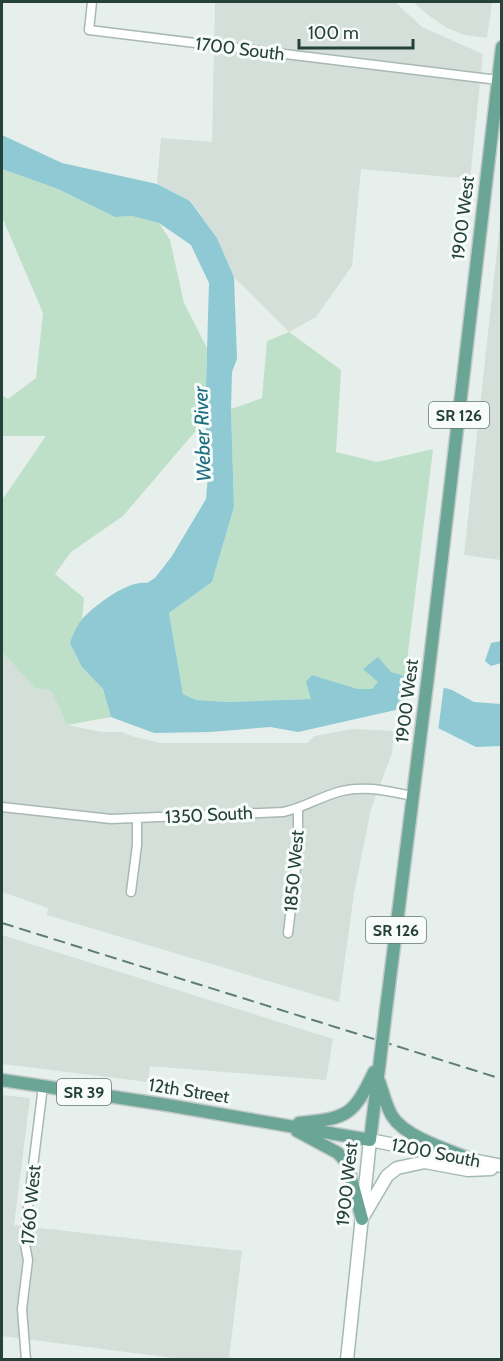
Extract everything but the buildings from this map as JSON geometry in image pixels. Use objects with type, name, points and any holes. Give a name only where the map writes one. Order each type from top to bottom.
[{"type":"main road","name":"1900 West","points":[[347,1359],[370,1140],[429,668],[501,47]]},
{"type":"main road","points":[[282,1124],[334,1119],[348,1113],[362,1098],[380,1060]]},
{"type":"main road","points":[[378,1077],[391,1114],[399,1125],[420,1138],[473,1160]]},
{"type":"main road","name":"12th Street","points":[[2,1080],[370,1140]]},
{"type":"main road","points":[[282,1124],[338,1153],[347,1163],[362,1219]]},
{"type":"main road","name":"1200 South","points":[[370,1140],[501,1167]]},
{"type":"main road","points":[[362,1219],[387,1176],[397,1168],[425,1162],[468,1170],[501,1167]]},
{"type":"street","name":"1700 South","points":[[92,2],[89,30],[498,80]]},
{"type":"street","name":"1350 South","points":[[2,807],[111,819],[137,819],[298,810],[340,791],[358,788],[413,796]]},
{"type":"street","name":"1850 West","points":[[288,933],[298,851],[298,810]]},
{"type":"street","points":[[131,892],[137,845],[137,819]]},
{"type":"street","name":"1760 West","points":[[26,1359],[22,1309],[28,1260],[24,1239],[43,1086]]},
{"type":"shaded area","points":[[215,2],[395,2],[422,27],[483,54],[470,179],[361,169],[352,266],[316,317],[289,332],[234,277],[217,238],[191,201],[157,184],[161,138],[212,142]]},
{"type":"shaded area","points":[[413,2],[492,2],[487,38],[465,35],[447,28]]},
{"type":"shaded area","points":[[501,213],[501,560],[464,555]]},
{"type":"shaded area","points":[[2,652],[35,688],[51,690],[67,725],[102,732],[122,732],[161,743],[307,743],[315,736],[352,729],[394,731],[392,753],[371,809],[354,893],[339,1002],[47,915],[48,908],[2,892]]},
{"type":"shaded area","points":[[2,935],[333,1039],[326,1080],[150,1066],[148,1082],[2,1064]]},
{"type":"shaded area","points":[[2,1095],[30,1098],[14,1225],[242,1251],[229,1359],[181,1359],[2,1336]]},
{"type":"green space","points":[[2,169],[58,189],[115,217],[132,216],[159,223],[170,240],[184,303],[207,348],[205,420],[123,516],[71,552],[55,574],[84,598],[82,619],[75,631],[82,667],[103,689],[111,717],[67,725],[51,690],[35,688],[2,652],[2,500],[46,436],[2,436],[2,395],[8,399],[36,378],[43,313],[2,217]]},
{"type":"green space","points":[[289,332],[341,370],[336,452],[377,462],[433,449],[405,677],[391,672],[372,689],[358,689],[312,675],[312,699],[227,702],[196,700],[183,694],[169,613],[212,582],[234,507],[231,409],[262,398],[267,341]]},
{"type":"water","points":[[2,135],[62,163],[157,184],[190,201],[217,238],[234,277],[237,359],[232,372],[231,409],[234,507],[212,582],[169,613],[183,694],[196,700],[227,702],[311,699],[306,682],[312,675],[358,689],[372,689],[378,682],[363,669],[378,657],[391,672],[452,690],[474,702],[501,704],[501,746],[476,747],[400,709],[298,732],[270,727],[210,732],[154,733],[111,717],[103,689],[82,667],[70,643],[83,618],[96,606],[122,589],[139,583],[147,583],[155,578],[172,556],[206,499],[209,463],[205,420],[209,283],[191,245],[159,223],[132,216],[115,217],[58,189],[2,169]]},
{"type":"water","points":[[501,641],[501,663],[491,666],[485,661],[491,643]]},
{"type":"pier","points":[[408,675],[444,685],[438,731],[403,714]]},
{"type":"railway","points":[[2,923],[502,1079]]},
{"type":"water label","name":"Weber River","points":[[202,434]]}]
